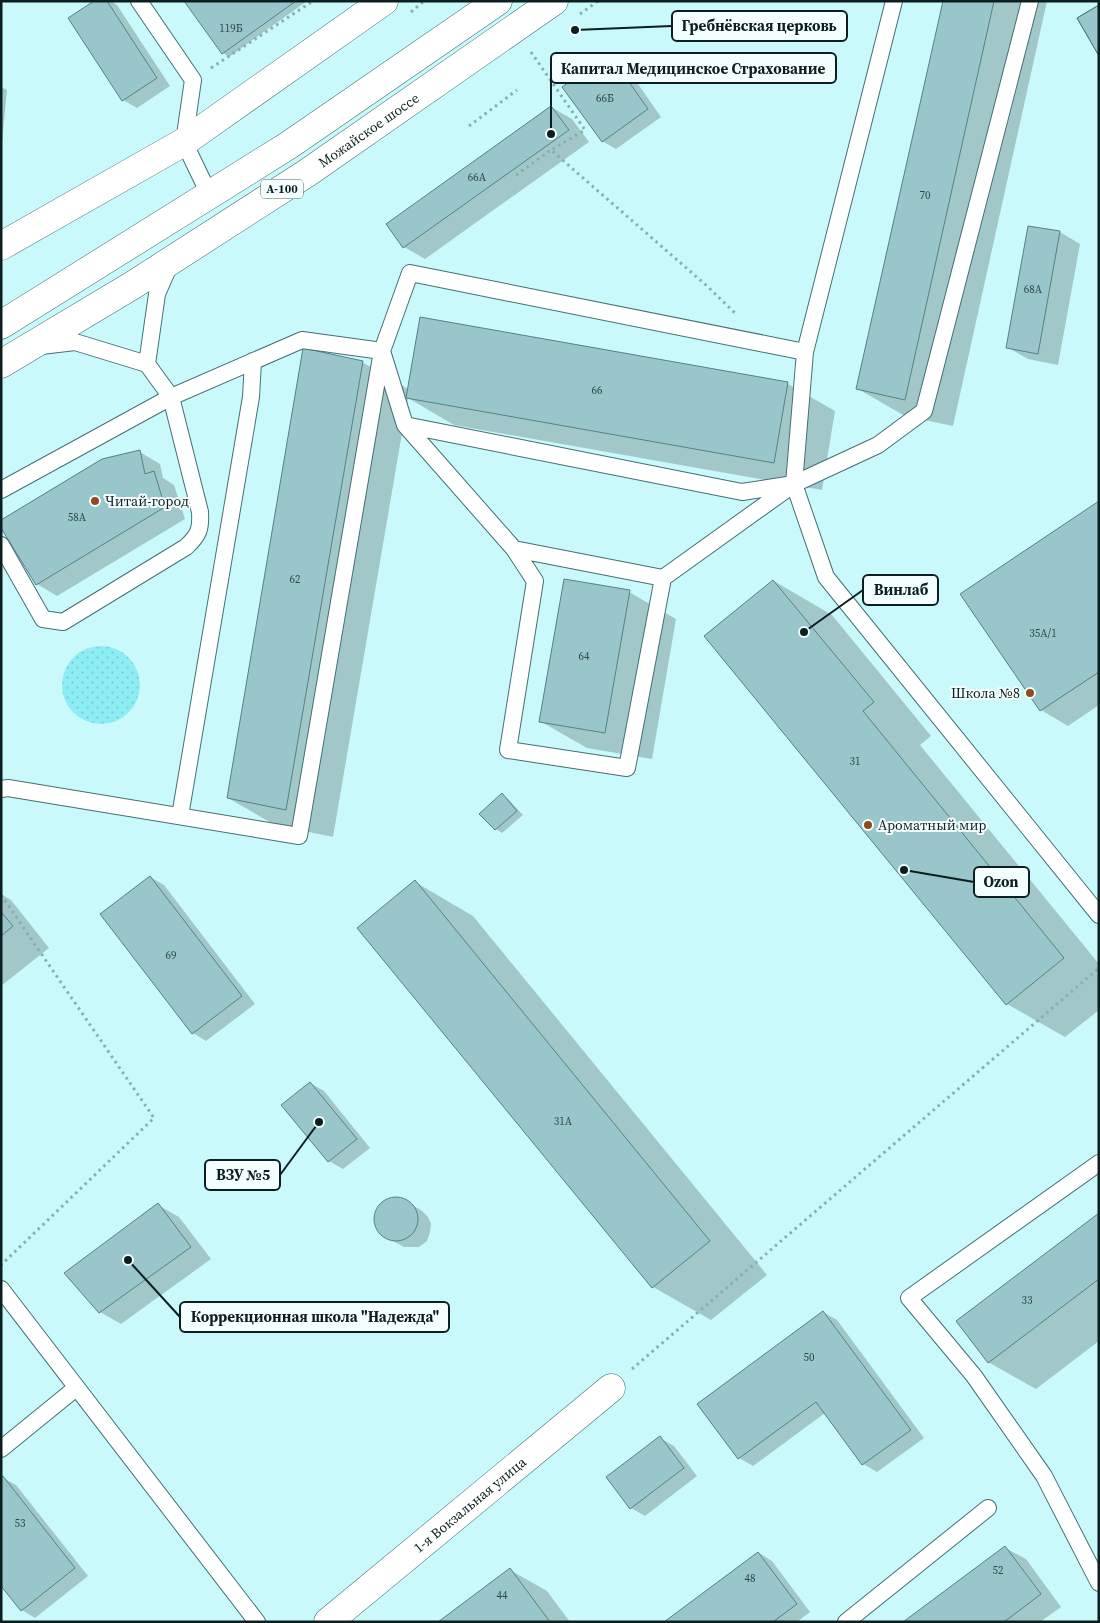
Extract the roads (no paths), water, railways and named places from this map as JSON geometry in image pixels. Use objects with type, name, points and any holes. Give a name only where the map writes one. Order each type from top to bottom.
[{"type":"main road","points":[[1,246],[184,142],[384,1]]},
{"type":"main road","name":"А-100","points":[[1,325],[289,145],[498,1]]},
{"type":"main road","name":"Можайское шоссе","points":[[1,364],[171,261],[307,173],[554,1]]},
{"type":"main road","name":"1-я Вокзальная улица","points":[[328,1622],[610,1388]]},
{"type":"lane","points":[[138,1],[193,80],[184,142],[209,194]]},
{"type":"lane","points":[[894,1],[805,352],[794,484],[826,577],[1099,915]]},
{"type":"lane","points":[[382,351],[406,425],[514,549],[535,581],[508,750],[627,768],[662,578],[794,484],[878,445],[924,411],[1030,1]]},
{"type":"lane","points":[[147,364],[157,294],[171,261]]},
{"type":"lane","points":[[1,789],[8,788],[299,836],[382,351],[410,273],[805,352]]},
{"type":"lane","points":[[1,490],[171,397],[302,340],[382,351]]},
{"type":"lane","points":[[1,544],[43,619],[63,622],[186,547],[196,538],[201,526],[200,512],[171,397],[147,364],[75,342],[30,347]]},
{"type":"lane","points":[[180,816],[251,397],[253,361]]},
{"type":"lane","points":[[406,425],[742,492],[794,484]]},
{"type":"lane","points":[[514,549],[662,578]]},
{"type":"lane","points":[[1099,1163],[909,1298],[974,1376],[1044,1476],[1099,1583]]},
{"type":"lane","points":[[1,1289],[257,1622]]},
{"type":"lane","points":[[1,1449],[76,1388]]},
{"type":"lane","points":[[846,1622],[988,1508]]},
{"type":"place","name":"Гребнёвская церковь","points":[[575,30]]},
{"type":"place","name":"Капитал Медицинское Страхование","points":[[551,134]]},
{"type":"place","name":"Читай-город","points":[[95,501]]},
{"type":"place","name":"Винлаб","points":[[804,632]]},
{"type":"place","name":"Школа №8","points":[[1030,693]]},
{"type":"place","name":"Ароматный мир","points":[[868,825]]},
{"type":"place","name":"Ozon","points":[[904,870]]},
{"type":"place","name":"ВЗУ №5","points":[[319,1122]]},
{"type":"place","name":"Коррекционная школа \"Надежда\"","points":[[128,1260]]}]
